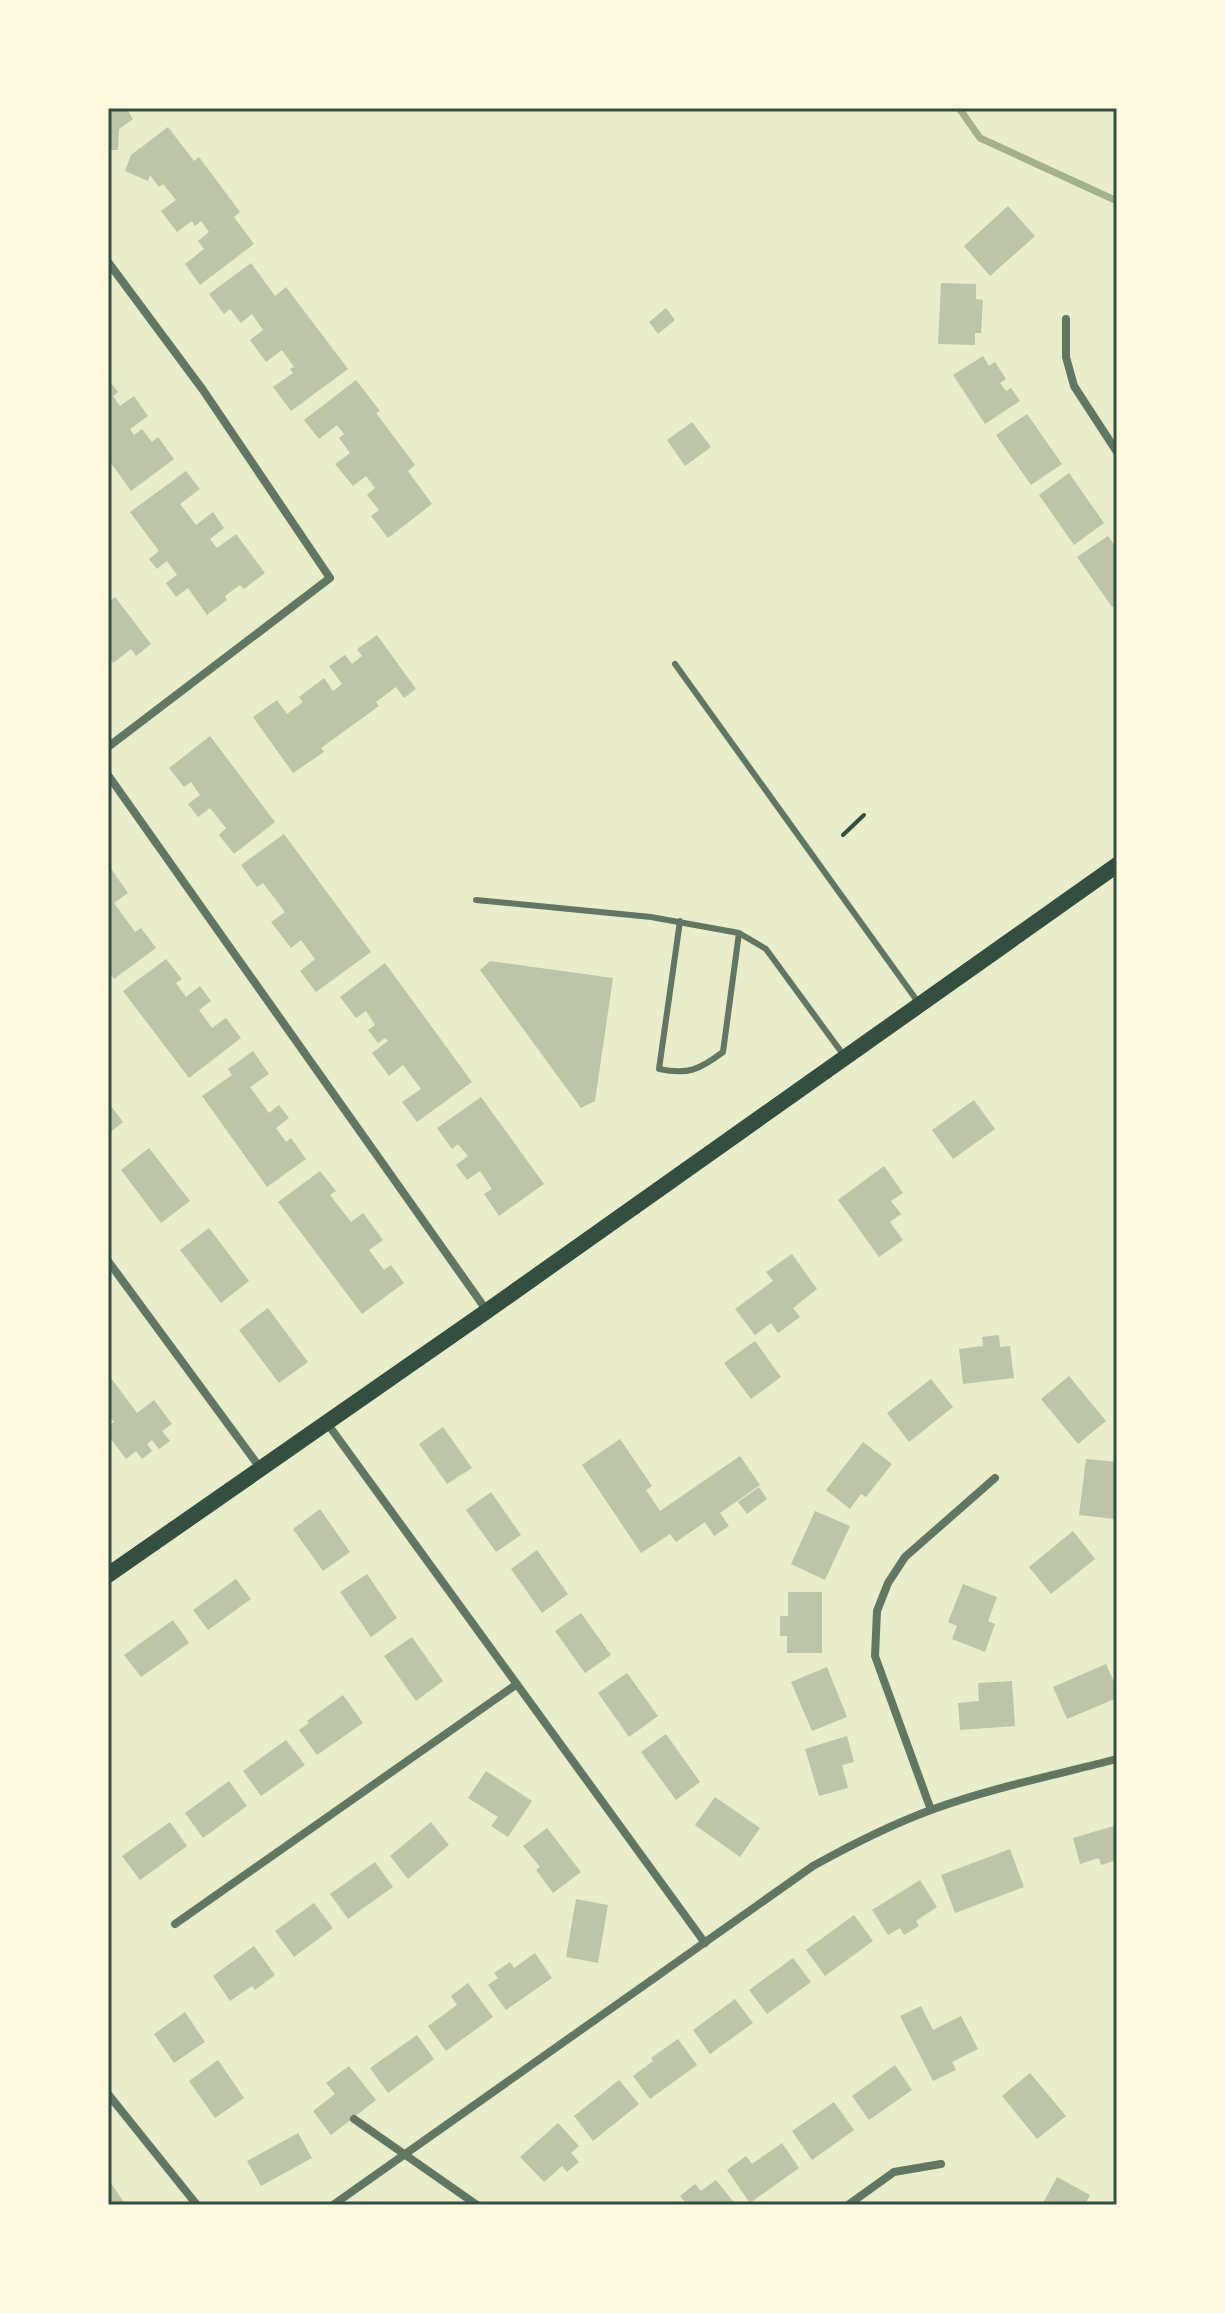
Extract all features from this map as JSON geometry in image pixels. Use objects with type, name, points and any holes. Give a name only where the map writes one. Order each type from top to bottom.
[{"type":"main road","points":[[108,1575],[1117,865]]},
{"type":"street","points":[[108,262],[203,390],[330,578],[108,747]]},
{"type":"street","points":[[1066,319],[1066,357],[1074,386],[1117,452]]},
{"type":"street","points":[[108,775],[487,1311]]},
{"type":"street","points":[[108,1261],[261,1469]]},
{"type":"street","points":[[327,1422],[705,1943]]},
{"type":"street","points":[[931,1810],[875,1656],[874,1626],[888,1583],[905,1557],[995,1478]]},
{"type":"street","points":[[175,1924],[517,1684]]},
{"type":"street","points":[[333,2205],[813,1866],[887,1828],[931,1810],[976,1795],[1117,1759]]},
{"type":"street","points":[[108,2094],[197,2205]]},
{"type":"street","points":[[354,2119],[477,2205]]},
{"type":"street","points":[[848,2205],[894,2172],[941,2164]]},
{"type":"lane","points":[[675,664],[920,1004]]},
{"type":"lane","points":[[476,900],[680,921],[739,933],[766,949],[845,1057]]},
{"type":"lane","points":[[680,921],[659,1069],[680,1073],[706,1065],[723,1052],[739,933]]},
{"type":"path","points":[[843,835],[864,815]]},
{"type":"building","points":[[108,108],[126,108],[133,119],[119,129],[118,150],[108,150]]},
{"type":"building","points":[[168,127],[194,161],[199,157],[240,212],[234,217],[254,244],[200,285],[185,264],[204,249],[198,241],[209,232],[201,221],[195,226],[192,221],[177,232],[161,211],[176,200],[163,184],[159,187],[150,175],[148,181],[125,171],[131,155]]},
{"type":"building","points":[[1008,206],[1035,236],[990,276],[964,246]]},
{"type":"building","points":[[251,263],[275,296],[286,287],[348,369],[291,411],[273,387],[293,373],[290,369],[294,367],[282,350],[266,362],[250,340],[263,330],[252,314],[241,323],[230,309],[224,314],[209,294]]},
{"type":"building","points":[[941,283],[976,284],[976,299],[983,300],[981,333],[975,333],[975,345],[938,344]]},
{"type":"building","points":[[666,308],[675,320],[658,334],[649,322]]},
{"type":"building","points":[[983,356],[989,366],[995,362],[1006,379],[1000,383],[1006,391],[1011,388],[1020,401],[985,424],[953,375]]},
{"type":"building","points":[[108,379],[118,392],[113,396],[120,406],[134,396],[148,416],[130,429],[134,435],[142,429],[152,442],[158,437],[174,459],[131,491],[108,459]]},
{"type":"building","points":[[356,380],[415,465],[408,471],[432,504],[388,538],[371,516],[379,510],[367,495],[375,488],[366,476],[353,486],[335,464],[350,453],[339,438],[344,434],[337,425],[319,439],[304,420]]},
{"type":"building","points":[[1027,414],[1062,464],[1031,485],[996,435]]},
{"type":"building","points":[[692,422],[711,447],[685,466],[667,440]]},
{"type":"building","points":[[186,471],[200,489],[180,504],[196,525],[213,512],[224,528],[210,539],[217,548],[236,534],[265,573],[244,589],[240,585],[207,615],[188,588],[176,597],[166,583],[177,575],[167,561],[157,569],[149,559],[159,551],[130,512]]},
{"type":"building","points":[[1069,473],[1104,523],[1074,545],[1039,495]]},
{"type":"building","points":[[1108,536],[1117,549],[1117,604],[1112,607],[1077,557]]},
{"type":"building","points":[[115,597],[151,644],[136,656],[131,649],[113,663],[108,656],[108,603]]},
{"type":"building","points":[[377,635],[416,689],[404,698],[396,687],[376,702],[379,706],[321,748],[324,752],[293,773],[253,717],[277,700],[287,714],[303,702],[299,697],[324,678],[333,691],[342,684],[329,666],[345,655],[352,664],[362,656],[357,649]]},
{"type":"building","points":[[210,736],[275,822],[234,854],[219,835],[226,828],[210,808],[198,817],[188,804],[200,795],[191,782],[184,787],[169,768]]},
{"type":"building","points":[[284,834],[371,952],[316,992],[300,971],[315,959],[301,940],[291,948],[271,922],[285,912],[263,883],[257,887],[241,865]]},
{"type":"building","points":[[112,870],[128,893],[114,903],[135,932],[141,928],[156,948],[114,979],[108,971],[108,872]]},
{"type":"building","points":[[166,959],[182,979],[176,983],[186,997],[200,986],[211,1001],[199,1010],[212,1028],[226,1018],[241,1038],[189,1078],[123,991]]},
{"type":"building","points":[[490,961],[613,978],[595,1101],[581,1108],[480,970]]},
{"type":"building","points":[[385,963],[472,1082],[417,1122],[402,1102],[421,1089],[403,1065],[389,1076],[372,1053],[388,1041],[385,1038],[378,1043],[368,1030],[375,1025],[366,1011],[356,1018],[340,997]]},
{"type":"building","points":[[253,1051],[269,1074],[250,1087],[269,1113],[279,1105],[289,1118],[276,1128],[286,1142],[291,1138],[306,1159],[267,1187],[202,1096],[232,1075],[228,1069]]},
{"type":"building","points":[[481,1097],[544,1184],[499,1216],[484,1194],[492,1189],[480,1171],[467,1180],[456,1165],[468,1156],[458,1144],[452,1149],[437,1128]]},
{"type":"building","points":[[974,1100],[995,1129],[953,1159],[932,1130]]},
{"type":"building","points":[[108,1102],[123,1122],[108,1134]]},
{"type":"building","points":[[149,1148],[190,1201],[161,1223],[121,1170]]},
{"type":"building","points":[[884,1166],[903,1193],[891,1201],[901,1214],[890,1222],[903,1240],[879,1257],[838,1200]]},
{"type":"building","points":[[320,1171],[336,1191],[330,1195],[351,1222],[363,1213],[383,1240],[369,1250],[384,1270],[391,1265],[404,1283],[362,1314],[278,1202]]},
{"type":"building","points":[[209,1228],[249,1281],[221,1303],[180,1250]]},
{"type":"building","points":[[792,1254],[817,1289],[793,1308],[800,1317],[778,1333],[771,1323],[755,1335],[735,1309],[773,1281],[766,1272]]},
{"type":"building","points":[[268,1308],[308,1362],[279,1383],[239,1330]]},
{"type":"building","points":[[999,1335],[1000,1347],[1010,1346],[1014,1378],[963,1384],[959,1349],[983,1346],[982,1337]]},
{"type":"building","points":[[755,1341],[781,1377],[751,1399],[724,1363]]},
{"type":"building","points":[[108,1374],[137,1413],[154,1400],[172,1424],[162,1431],[170,1441],[159,1449],[152,1440],[147,1444],[152,1451],[142,1459],[136,1451],[126,1459],[108,1435],[108,1426],[114,1422],[108,1414]]},
{"type":"building","points":[[1069,1376],[1106,1421],[1078,1444],[1041,1399]]},
{"type":"building","points":[[931,1379],[953,1407],[909,1442],[887,1413]]},
{"type":"building","points":[[443,1427],[472,1468],[447,1484],[419,1444]]},
{"type":"building","points":[[620,1439],[652,1486],[646,1490],[660,1511],[740,1456],[760,1485],[720,1513],[729,1526],[714,1536],[705,1522],[676,1542],[670,1534],[641,1553],[582,1465]]},
{"type":"building","points":[[863,1442],[892,1464],[866,1497],[861,1494],[850,1509],[826,1490]]},
{"type":"building","points":[[1086,1459],[1117,1462],[1115,1519],[1079,1515]]},
{"type":"building","points":[[759,1487],[767,1499],[747,1514],[738,1502]]},
{"type":"building","points":[[491,1492],[521,1535],[496,1552],[466,1510]]},
{"type":"building","points":[[320,1509],[350,1552],[323,1571],[293,1529]]},
{"type":"building","points":[[815,1511],[850,1526],[825,1580],[791,1564]]},
{"type":"building","points":[[1073,1531],[1095,1559],[1051,1594],[1029,1567]]},
{"type":"building","points":[[537,1550],[568,1594],[542,1613],[511,1569]]},
{"type":"building","points":[[367,1574],[397,1618],[371,1637],[340,1592]]},
{"type":"building","points":[[236,1579],[251,1599],[208,1630],[193,1610]]},
{"type":"building","points":[[963,1584],[997,1597],[988,1621],[995,1624],[985,1652],[952,1639],[957,1626],[948,1622]]},
{"type":"building","points":[[788,1592],[822,1592],[822,1653],[787,1653],[787,1636],[780,1636],[780,1616],[788,1616]]},
{"type":"building","points":[[581,1613],[611,1655],[585,1673],[555,1631]]},
{"type":"building","points":[[173,1620],[189,1643],[141,1677],[124,1655]]},
{"type":"building","points":[[412,1637],[443,1681],[416,1701],[384,1656]]},
{"type":"building","points":[[1106,1664],[1117,1689],[1117,1698],[1067,1719],[1053,1687]]},
{"type":"building","points":[[827,1667],[847,1717],[812,1731],[791,1682]]},
{"type":"building","points":[[627,1673],[658,1716],[629,1737],[598,1693]]},
{"type":"building","points":[[1012,1681],[1015,1726],[960,1730],[958,1703],[979,1701],[978,1683]]},
{"type":"building","points":[[343,1695],[363,1723],[317,1755],[299,1730]]},
{"type":"building","points":[[666,1734],[700,1782],[676,1800],[641,1752]]},
{"type":"building","points":[[847,1736],[854,1762],[842,1765],[848,1788],[819,1796],[805,1749]]},
{"type":"building","points":[[286,1740],[305,1765],[261,1796],[243,1771]]},
{"type":"building","points":[[486,1771],[532,1801],[508,1837],[491,1826],[498,1817],[468,1798]]},
{"type":"building","points":[[229,1781],[247,1806],[203,1838],[185,1813]]},
{"type":"building","points":[[715,1797],[760,1828],[740,1857],[695,1825]]},
{"type":"building","points":[[170,1822],[187,1846],[140,1880],[122,1856]]},
{"type":"building","points":[[431,1822],[449,1845],[408,1879],[390,1856]]},
{"type":"building","points":[[1117,1825],[1117,1860],[1101,1865],[1099,1858],[1080,1864],[1073,1838]]},
{"type":"building","points":[[547,1828],[581,1872],[553,1893],[536,1870],[540,1867],[523,1846]]},
{"type":"building","points":[[1010,1849],[1024,1887],[955,1913],[941,1875]]},
{"type":"building","points":[[375,1862],[393,1887],[348,1919],[330,1894]]},
{"type":"building","points":[[920,1880],[937,1907],[916,1921],[919,1926],[904,1935],[900,1928],[888,1935],[872,1910]]},
{"type":"building","points":[[576,1899],[608,1905],[598,1963],[566,1957]]},
{"type":"building","points":[[314,1903],[333,1928],[294,1957],[275,1931]]},
{"type":"building","points":[[854,1915],[873,1941],[825,1976],[806,1950]]},
{"type":"building","points":[[254,1946],[275,1975],[255,1990],[252,1986],[230,2001],[213,1976]]},
{"type":"building","points":[[535,1953],[552,1978],[506,2010],[488,1985],[498,1978],[494,1973],[510,1962],[514,1968]]},
{"type":"building","points":[[793,1958],[811,1982],[767,2014],[749,1990]]},
{"type":"building","points":[[468,1983],[493,2017],[446,2051],[428,2026],[457,2005],[451,1996]]},
{"type":"building","points":[[735,1999],[753,2023],[710,2054],[693,2030]]},
{"type":"building","points":[[921,2006],[933,2030],[961,2016],[978,2049],[952,2062],[956,2070],[933,2081],[900,2016]]},
{"type":"building","points":[[185,2012],[205,2042],[174,2063],[154,2034]]},
{"type":"building","points":[[417,2035],[434,2059],[388,2093],[370,2068]]},
{"type":"building","points":[[678,2039],[697,2065],[650,2099],[633,2076],[653,2061],[651,2058]]},
{"type":"building","points":[[218,2060],[244,2098],[215,2118],[189,2081]]},
{"type":"building","points":[[895,2065],[912,2090],[869,2120],[852,2096]]},
{"type":"building","points":[[349,2066],[376,2100],[331,2135],[313,2111],[335,2094],[326,2083]]},
{"type":"building","points":[[1030,2073],[1066,2116],[1037,2139],[1002,2096]]},
{"type":"building","points":[[619,2080],[639,2104],[593,2141],[574,2116]]},
{"type":"building","points":[[834,2102],[854,2130],[812,2160],[792,2131]]},
{"type":"building","points":[[558,2123],[579,2146],[571,2153],[579,2162],[567,2172],[562,2166],[544,2182],[520,2157]]},
{"type":"building","points":[[298,2133],[312,2158],[261,2186],[247,2161]]},
{"type":"building","points":[[782,2143],[799,2168],[750,2203],[727,2170],[746,2156],[752,2164]]},
{"type":"building","points":[[1057,2177],[1090,2195],[1085,2205],[1042,2205]]},
{"type":"building","points":[[108,2179],[126,2205],[108,2205]]},
{"type":"building","points":[[716,2180],[736,2205],[683,2205],[686,2203],[680,2196],[695,2184],[701,2191]]},
{"type":"waterway","points":[[959,108],[980,138],[1117,201]]}]
